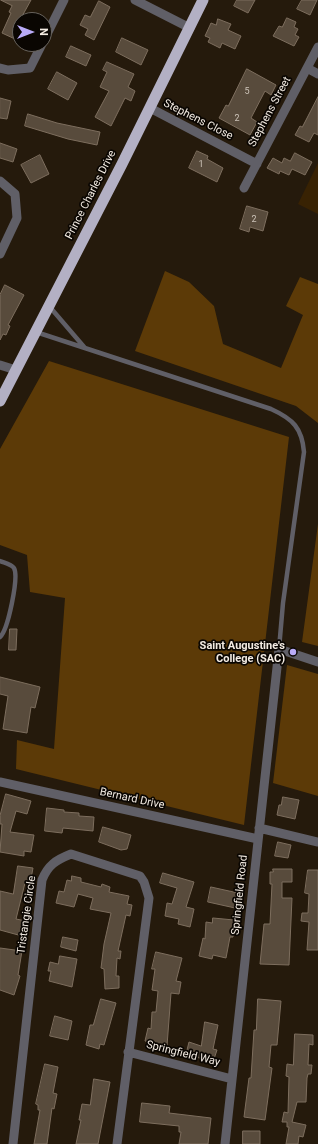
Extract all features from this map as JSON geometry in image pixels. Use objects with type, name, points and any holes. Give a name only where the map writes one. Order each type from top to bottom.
[{"type":"highway","name":"Prince Charles Drive","points":[[0,401],[50,306],[203,0]]},
{"type":"street","points":[[52,24],[64,0]]},
{"type":"street","points":[[135,0],[190,28]]},
{"type":"street","name":"Stephens Street","points":[[244,188],[318,47]]},
{"type":"street","points":[[0,68],[8,70],[30,68],[38,52]]},
{"type":"street","points":[[307,68],[318,74]]},
{"type":"street","name":"Stephens Close","points":[[150,108],[257,164]]},
{"type":"street","points":[[0,181],[15,194],[17,218],[0,254]]},
{"type":"street","points":[[0,364],[16,370]]},
{"type":"street","points":[[280,649],[318,662]]},
{"type":"street","name":"Springfield Road","points":[[225,1144],[280,649]]},
{"type":"street","name":"Bernard Drive","points":[[0,782],[258,839]]},
{"type":"street","points":[[259,828],[318,842]]},
{"type":"street","name":"Tristangie Circle","points":[[13,1144],[42,880],[46,869],[53,862],[71,854],[140,876],[149,898],[117,1144]]},
{"type":"street","name":"Springfield Way","points":[[128,1052],[232,1079]]},
{"type":"lane","points":[[50,306],[85,348]]},
{"type":"lane","points":[[36,332],[271,409],[291,421],[299,430],[303,440],[304,452],[283,604],[280,649]]},
{"type":"lane","points":[[0,562],[11,565],[14,569],[15,580],[6,628],[0,637]]},
{"type":"shaded area","points":[[318,163],[318,214],[298,204]]},
{"type":"shaded area","points":[[165,271],[189,282],[214,306],[223,344],[281,368],[303,315],[286,306],[300,277],[318,284],[318,423],[296,406],[135,351]]},
{"type":"shaded area","points":[[49,361],[289,437],[244,825],[16,769],[17,740],[54,749],[65,598],[30,592],[27,555],[0,545],[0,449]]},
{"type":"shaded area","points":[[318,524],[318,646],[302,642]]},
{"type":"shaded area","points":[[287,665],[318,674],[318,796],[273,783]]},
{"type":"building","points":[[1,0],[31,0],[24,12],[12,12],[12,38],[2,33],[11,13],[9,12],[12,6]]},
{"type":"building","points":[[237,0],[255,0],[248,13],[234,6]]},
{"type":"building","points":[[302,0],[317,0],[310,15],[297,9]]},
{"type":"building","points":[[99,1],[110,7],[94,40],[85,35],[88,29],[80,25],[85,15],[90,17]]},
{"type":"building","points":[[287,18],[296,22],[294,27],[298,29],[295,35],[299,37],[294,46],[273,36],[279,26],[282,27]]},
{"type":"building","points":[[218,19],[231,24],[228,30],[241,36],[235,49],[222,43],[220,48],[208,42],[210,38],[205,36],[211,23],[216,25]]},
{"type":"building","points":[[122,38],[148,50],[141,65],[116,52]]},
{"type":"building","points":[[71,46],[91,55],[86,66],[66,57]]},
{"type":"building","points":[[107,62],[134,74],[128,87],[135,91],[131,101],[125,98],[111,126],[95,117],[109,91],[100,87],[107,72],[103,70]]},
{"type":"building","points":[[247,69],[276,85],[271,95],[265,91],[251,118],[257,122],[250,135],[219,118],[226,105],[228,106]]},
{"type":"building","points":[[57,72],[77,83],[68,100],[48,89]]},
{"type":"building","points":[[318,97],[318,135],[314,133],[309,142],[295,135],[300,126],[302,127]]},
{"type":"building","points":[[0,98],[11,101],[7,119],[0,118]]},
{"type":"building","points":[[28,114],[57,123],[100,132],[97,145],[68,139],[25,126]]},
{"type":"building","points":[[0,143],[17,149],[13,162],[0,158]]},
{"type":"building","points":[[197,151],[208,156],[207,159],[223,168],[217,182],[189,168]]},
{"type":"building","points":[[295,153],[312,162],[305,175],[292,169],[289,175],[280,171],[279,174],[267,168],[273,158],[282,163],[284,158],[290,161]]},
{"type":"building","points":[[40,155],[49,174],[31,183],[21,165]]},
{"type":"building","points":[[247,206],[268,212],[263,231],[250,227],[249,232],[240,229]]},
{"type":"building","points":[[5,285],[24,295],[8,325],[10,326],[6,335],[3,334],[0,340],[0,295]]},
{"type":"building","points":[[10,629],[17,629],[16,650],[9,650]]},
{"type":"building","points":[[0,677],[40,687],[35,708],[31,707],[27,733],[3,729],[8,696],[0,694]]},
{"type":"building","points":[[6,794],[31,801],[27,814],[16,811],[10,832],[34,835],[31,852],[24,851],[24,856],[0,852],[2,824],[0,824],[0,816]]},
{"type":"building","points":[[283,797],[299,800],[295,819],[277,815],[279,805],[281,805]]},
{"type":"building","points":[[47,808],[64,810],[64,812],[79,813],[79,816],[94,817],[93,831],[63,828],[62,833],[45,831]]},
{"type":"building","points":[[103,827],[131,835],[127,849],[121,850],[99,842]]},
{"type":"building","points":[[278,842],[291,845],[288,858],[275,856]]},
{"type":"building","points":[[18,866],[33,868],[30,884],[25,883],[16,919],[26,921],[22,936],[0,930],[0,891],[13,894]]},
{"type":"building","points":[[273,869],[292,869],[292,882],[282,882],[282,898],[292,898],[289,965],[260,964],[264,924],[270,924],[272,884],[270,884],[270,872],[273,872]]},
{"type":"building","points":[[308,870],[318,870],[318,950],[307,950],[309,922],[301,921],[302,913],[308,913],[309,894],[305,893]]},
{"type":"building","points":[[163,873],[194,882],[186,907],[194,909],[190,927],[178,924],[179,919],[165,916],[167,903],[172,904],[177,888],[160,883]]},
{"type":"building","points":[[72,876],[81,878],[81,882],[101,887],[102,884],[110,887],[109,892],[129,896],[127,904],[132,905],[130,916],[126,915],[118,951],[121,951],[120,959],[117,958],[116,976],[119,976],[119,988],[105,989],[104,969],[101,968],[104,944],[111,913],[90,909],[93,898],[78,894],[74,907],[56,903],[59,891],[64,892],[67,880],[71,881]]},
{"type":"building","points":[[211,887],[238,893],[235,908],[208,902]]},
{"type":"building","points":[[213,918],[234,920],[233,937],[230,937],[226,958],[213,955],[212,959],[199,956],[203,938],[205,939],[206,922],[212,923]]},
{"type":"building","points":[[63,937],[78,940],[76,951],[61,947]]},
{"type":"building","points":[[0,948],[22,951],[18,975],[20,976],[14,995],[0,990]]},
{"type":"building","points":[[156,952],[182,958],[176,981],[181,982],[179,994],[171,993],[167,1046],[145,1041],[148,1028],[151,1029],[152,1012],[156,1012],[158,991],[152,990],[155,969],[152,969]]},
{"type":"building","points":[[60,956],[77,959],[72,987],[49,981],[51,971],[48,971],[50,962],[58,964]]},
{"type":"building","points":[[101,999],[116,1003],[104,1045],[100,1044],[99,1049],[86,1045],[90,1025],[93,1025]]},
{"type":"building","points":[[258,999],[281,1001],[277,1045],[271,1045],[269,1067],[272,1068],[265,1120],[244,1117],[249,1078],[251,1078],[254,1030],[256,1030]]},
{"type":"building","points":[[55,1016],[72,1021],[68,1040],[50,1036]]},
{"type":"building","points":[[205,1022],[218,1025],[213,1049],[217,1050],[213,1062],[186,1054],[189,1042],[201,1046]]},
{"type":"building","points":[[295,1034],[313,1035],[313,1045],[309,1044],[308,1065],[312,1065],[311,1074],[308,1074],[307,1078],[306,1102],[297,1102],[292,1122],[306,1125],[303,1137],[299,1136],[298,1144],[286,1144],[289,1127],[287,1127],[287,1122],[282,1122],[284,1112],[288,1113],[289,1077],[286,1076],[287,1064],[293,1065]]},
{"type":"building","points":[[45,1064],[58,1067],[53,1093],[57,1094],[54,1109],[52,1108],[47,1144],[34,1144],[40,1110],[38,1110],[38,1105],[36,1104]]},
{"type":"building","points":[[94,1079],[110,1082],[98,1144],[76,1144],[81,1120],[79,1120],[82,1104],[90,1105]]},
{"type":"building","points":[[142,1103],[170,1106],[169,1113],[211,1118],[208,1144],[179,1144],[181,1132],[179,1132],[179,1126],[140,1122]]},
{"type":"building","points":[[243,1131],[260,1131],[260,1144],[243,1144]]},
{"type":"place","name":"Saint Augustine's College (SAC)","points":[[293,652]]}]
